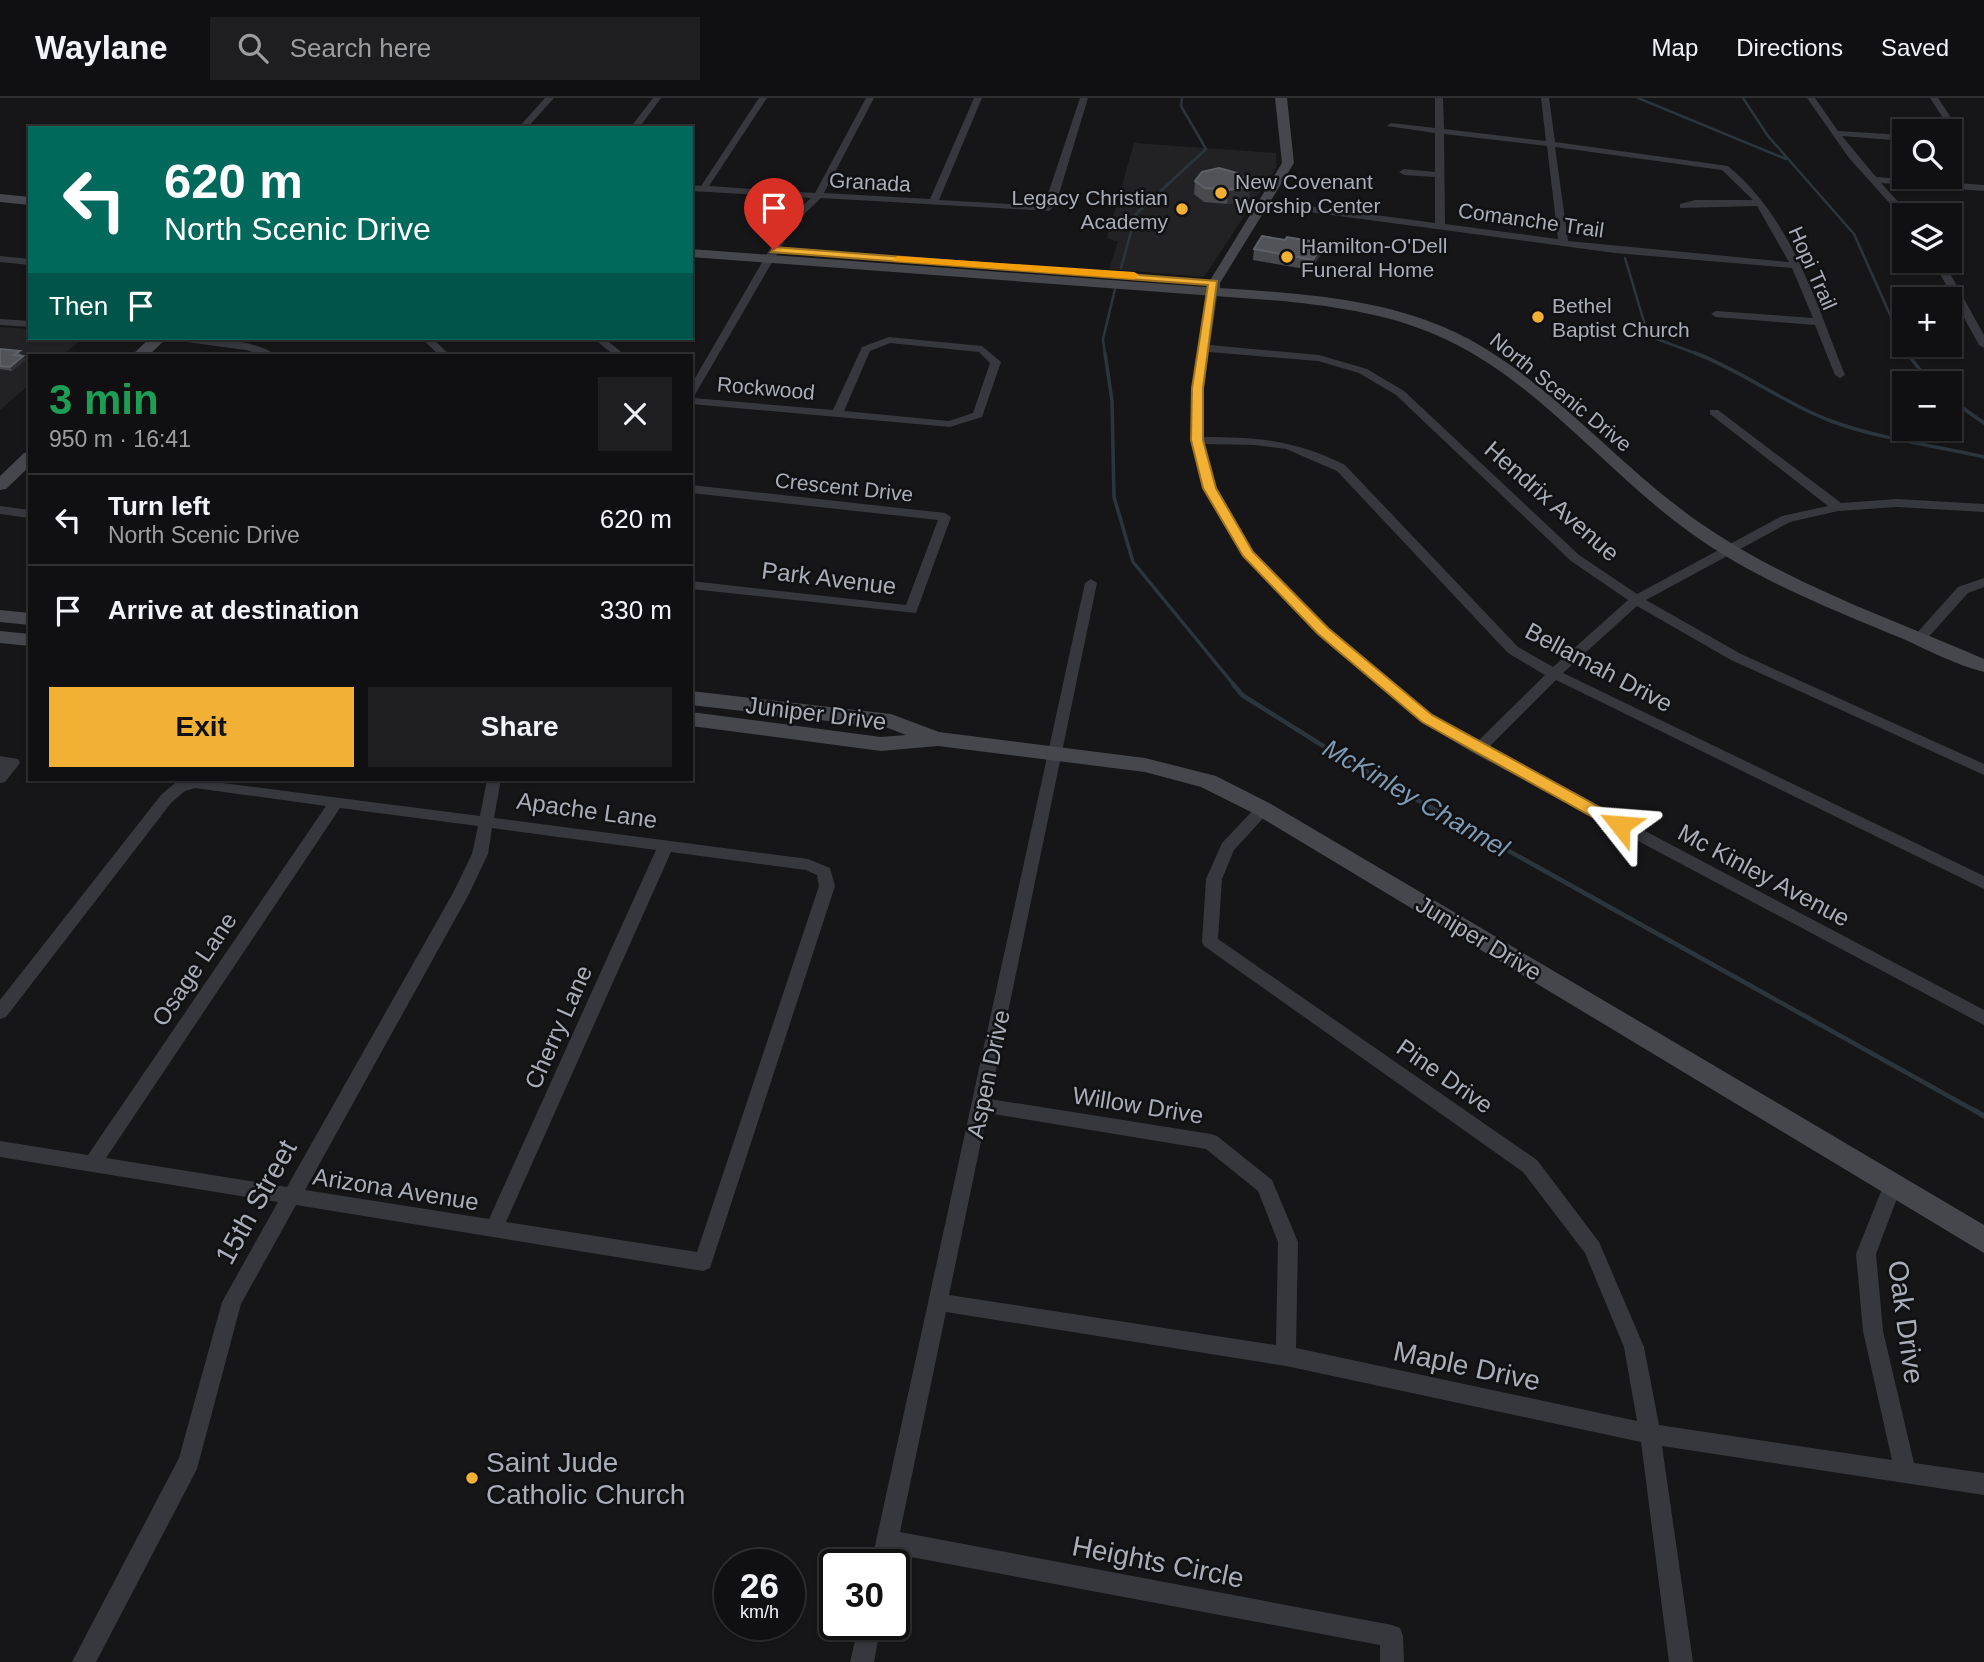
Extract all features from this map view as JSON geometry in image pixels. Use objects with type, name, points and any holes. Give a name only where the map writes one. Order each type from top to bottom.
[{"type":"street","points":[[524,126],[550,98]]},
{"type":"street","points":[[636,126],[657,98]]},
{"type":"street","points":[[703,188],[764,98]]},
{"type":"street","points":[[693,388],[791,222],[817,197],[870,98]]},
{"type":"street","points":[[933,203],[978,98]]},
{"type":"street","name":"Granada","points":[[693,188],[1046,209],[1051,204],[1084,98]]},
{"type":"street","points":[[1213,287],[1288,163],[1281,98]]},
{"type":"street","points":[[1439,98],[1440,227]]},
{"type":"street","points":[[1545,98],[1563,243]]},
{"type":"street","points":[[1811,98],[1834,133],[1894,203]]},
{"type":"street","points":[[1934,98],[1948,119]]},
{"type":"street","name":"Hopi Trail","points":[[1391,126],[1551,143],[1725,168],[1738,176],[1782,233],[1840,375]]},
{"type":"street","points":[[1834,133],[1892,137]]},
{"type":"street","points":[[1666,158],[1667,144]]},
{"type":"street","points":[[1404,172],[1441,176]]},
{"type":"street","points":[[1874,180],[1984,188]]},
{"type":"street","points":[[0,191],[28,193]]},
{"type":"street","points":[[0,198],[28,201]]},
{"type":"street","points":[[1683,206],[1695,202],[1758,203]]},
{"type":"street","name":"Comanche Trail","points":[[1265,203],[1563,243],[1794,265]]},
{"type":"street","name":"North Scenic Drive","points":[[693,244],[772,255]]},
{"type":"street","name":"North Scenic Drive","points":[[693,253],[772,255],[1213,287],[1321,301],[1401,317],[1474,348],[1549,398],[1676,512],[1831,600],[1984,651]]},
{"type":"street","points":[[0,259],[28,262]]},
{"type":"street","points":[[1945,273],[1984,345]]},
{"type":"street","name":"Mc Kinley Avenue","points":[[1213,287],[1198,388],[1197,440],[1209,488],[1247,554],[1323,631],[1427,719],[1478,749],[1984,1018]]},
{"type":"street","points":[[1716,314],[1818,322]]},
{"type":"street","points":[[0,321],[28,324]]},
{"type":"street","points":[[141,354],[157,340]]},
{"type":"street","points":[[196,340],[248,346],[268,354]]},
{"type":"street","points":[[428,340],[444,354]]},
{"type":"street","points":[[601,340],[619,354]]},
{"type":"street","name":"Rockwood","points":[[693,401],[837,414],[950,424],[978,415],[996,362],[982,349],[888,341],[866,349],[837,414]]},
{"type":"street","name":"Hendrix Avenue","points":[[1203,348],[1319,358],[1363,371],[1399,393],[1575,558],[1636,600],[1735,657],[1984,771]]},
{"type":"street","points":[[1714,412],[1838,508]]},
{"type":"street","name":"Bellamah Drive","points":[[1197,440],[1269,441],[1310,450],[1341,468],[1513,650],[1554,674],[1984,883]]},
{"type":"street","points":[[0,485],[28,459]]},
{"type":"street","name":"Crescent Drive","points":[[693,489],[945,517],[929,562]]},
{"type":"street","points":[[1478,749],[1554,674],[1636,600],[1786,519],[1838,508],[1897,503],[1984,508]]},
{"type":"street","points":[[0,510],[28,514]]},
{"type":"street","name":"Park Avenue","points":[[693,584],[911,610],[929,562]]},
{"type":"street","points":[[1924,633],[1963,590],[1984,582]]},
{"type":"street","name":"Aspen Drive","points":[[885,1549],[982,1105],[1091,583]]},
{"type":"street","points":[[0,616],[28,620]]},
{"type":"street","name":"North Scenic Drive","points":[[1924,633],[1984,666]]},
{"type":"street","points":[[0,637],[28,640]]},
{"type":"street","name":"Juniper Drive","points":[[693,698],[891,721],[938,739]]},
{"type":"street","name":"Juniper Drive","points":[[693,719],[881,744],[938,739],[1054,752],[1145,765],[1208,781],[1264,809],[1984,1240]]},
{"type":"street","points":[[0,761],[13,763],[0,778]]},
{"type":"street","name":"15th Street","points":[[84,1662],[189,1461],[232,1302],[461,894],[480,854],[494,781]]},
{"type":"street","name":"Apache Lane","points":[[0,1012],[166,799],[180,788],[195,783],[808,865],[824,872],[827,886],[703,1262]]},
{"type":"street","name":"Osage Lane","points":[[92,1164],[336,802]]},
{"type":"street","name":"Pine Drive","points":[[1264,809],[1227,847],[1214,879],[1210,943],[1530,1166],[1592,1248],[1634,1347],[1650,1434]]},
{"type":"street","name":"Cherry Lane","points":[[494,1228],[666,846]]},
{"type":"street","name":"Willow Drive","points":[[982,1105],[1211,1142],[1265,1186],[1288,1242],[1286,1356]]},
{"type":"street","name":"Arizona Avenue","points":[[0,1149],[291,1198],[703,1262]]},
{"type":"street","name":"Oak Drive","points":[[1892,1185],[1866,1254],[1873,1331],[1905,1470]]},
{"type":"street","name":"Maple Drive","points":[[938,1301],[1286,1356],[1650,1434],[1905,1470],[1984,1484]]},
{"type":"street","points":[[1650,1434],[1681,1662]]},
{"type":"street","name":"Heights Circle","points":[[887,1541],[1392,1636],[1392,1662]]},
{"type":"street","points":[[862,1662],[867,1640]]},
{"type":"shaded area","name":"Legacy Christian Academy","points":[[1134,143],[1276,153],[1276,168],[1204,277],[1109,269],[1118,242],[1107,238]]},
{"type":"shaded area","points":[[0,327],[28,329],[28,340],[81,340],[64,354],[28,354],[28,386],[0,410]]},
{"type":"building","points":[[1219,168],[1240,174],[1250,186],[1229,190],[1205,188],[1195,181],[1202,172]]},
{"type":"building","points":[[1262,236],[1322,243],[1313,260],[1254,249]]},
{"type":"building","points":[[0,349],[20,351],[14,355],[23,356],[10,367],[0,366]]},
{"type":"waterway","name":"McKinley Channel","points":[[1121,268],[1136,214],[1206,149],[1181,106],[1182,98]]},
{"type":"waterway","points":[[1638,98],[1786,159]]},
{"type":"waterway","points":[[1743,98],[1768,136],[1854,234],[1892,319]]},
{"type":"waterway","points":[[1625,258],[1647,332],[1657,339],[1700,355]]},
{"type":"waterway","name":"McKinley Channel","points":[[1105,355],[1103,339],[1115,289]]},
{"type":"waterway","name":"McKinley Channel","points":[[1105,353],[1112,401],[1114,497],[1133,562],[1234,685]]},
{"type":"waterway","points":[[1695,353],[1831,421],[1887,437],[1984,457]]},
{"type":"waterway","points":[[1910,357],[1921,371]]},
{"type":"waterway","points":[[1962,407],[1984,423]]},
{"type":"waterway","name":"McKinley Channel","points":[[1233,684],[1242,695],[1344,759],[1977,1112]]},
{"type":"waterway","name":"McKinley Channel","points":[[1974,1110],[1984,1116]]},
{"type":"slow traffic","points":[[897,259],[1134,275]]},
{"type":"place","name":"New Covenant Worship Center","points":[[1221,193]]},
{"type":"place","name":"Legacy Christian Academy","points":[[1182,209]]},
{"type":"place","name":"Hamilton-O'Dell Funeral Home","points":[[1287,257]]},
{"type":"place","name":"Bethel Baptist Church","points":[[1538,317]]},
{"type":"place","name":"Saint Jude Catholic Church","points":[[472,1478]]},
{"type":"route","points":[[774,250],[1213,283],[1198,388],[1197,440],[1209,488],[1247,554],[1323,631],[1427,719],[1620,825]]}]
